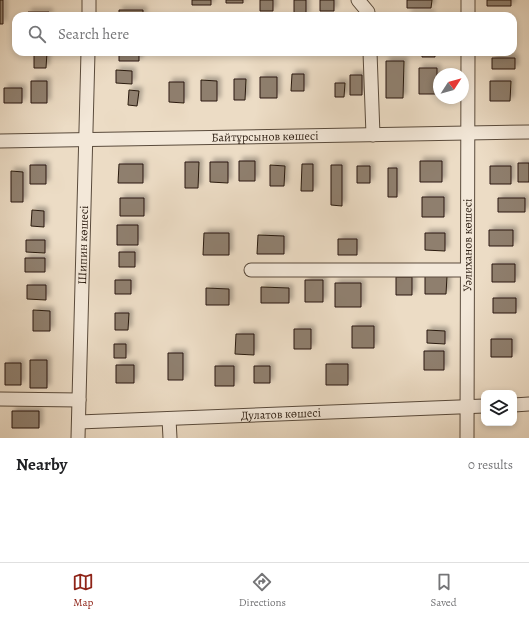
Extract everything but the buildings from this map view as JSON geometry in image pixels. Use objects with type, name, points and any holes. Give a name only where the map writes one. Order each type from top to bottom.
[{"type":"street","points":[[89,0],[89,12]]},
{"type":"street","points":[[358,0],[368,12]]},
{"type":"street","points":[[468,0],[468,12]]},
{"type":"street","name":"Шипин көшесі","points":[[78,438],[88,56]]},
{"type":"street","points":[[370,56],[373,135]]},
{"type":"street","name":"Уәлиханов көшесі","points":[[467,438],[468,56]]},
{"type":"street","name":"Байтұрсынов көшесі","points":[[0,141],[529,132]]},
{"type":"street","points":[[251,270],[467,270]]},
{"type":"street","points":[[0,399],[79,400]]},
{"type":"street","points":[[517,405],[529,404]]},
{"type":"street","name":"Дулатов көшесі","points":[[79,422],[481,406]]},
{"type":"street","points":[[169,419],[170,438]]}]
